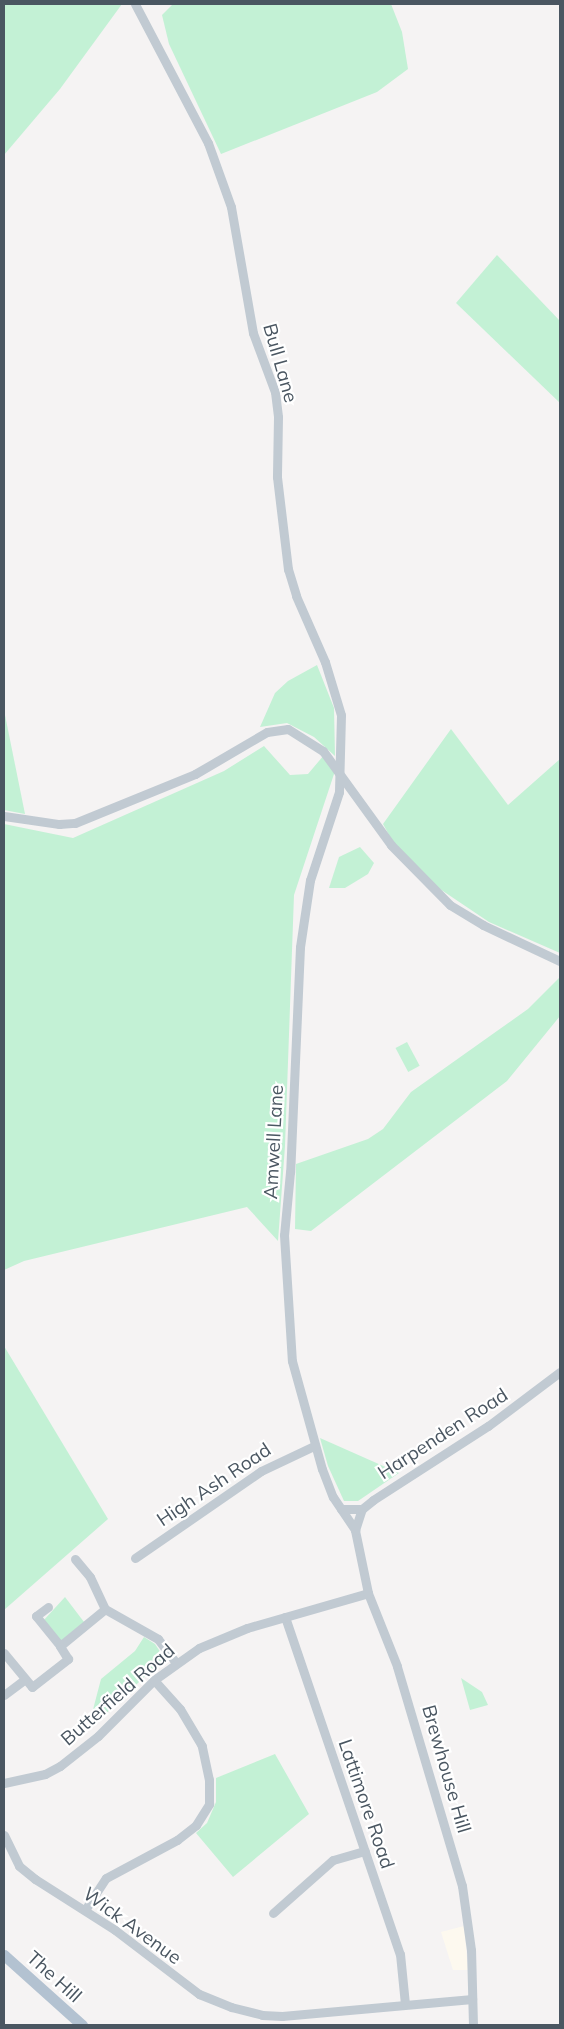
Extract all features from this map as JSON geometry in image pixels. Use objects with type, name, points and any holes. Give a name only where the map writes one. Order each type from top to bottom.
[{"type":"main road","name":"The Hill","points":[[4,1955],[82,2025]]},
{"type":"street","name":"Bull Lane","points":[[135,4],[208,143],[231,207],[253,333],[275,392],[278,417],[277,477],[288,569],[296,596],[324,662],[341,715],[342,773]]},
{"type":"street","points":[[4,816],[59,824],[75,823],[163,788],[267,732],[288,729],[305,737],[323,751],[342,773],[391,845],[450,905],[483,926],[560,961]]},
{"type":"street","name":"Amwell Lane","points":[[342,773],[339,792],[310,880],[300,947],[290,1172],[284,1235],[292,1361],[314,1446],[341,1509],[355,1530]]},
{"type":"street","name":"Harpenden Road","points":[[362,1509],[384,1491],[488,1426],[560,1372]]},
{"type":"street","name":"High Ash Road","points":[[135,1558],[261,1471],[314,1446]]},
{"type":"street","points":[[341,1509],[362,1509],[355,1530]]},
{"type":"street","name":"Brewhouse Hill","points":[[355,1530],[368,1593],[397,1666],[456,1864],[470,1934],[473,2025]]},
{"type":"street","points":[[75,1559],[90,1577],[105,1610],[158,1639],[176,1663]]},
{"type":"street","name":"Butterfield Road","points":[[4,1783],[45,1774],[60,1766],[98,1736],[154,1680],[176,1663],[215,1641],[285,1617],[368,1593]]},
{"type":"street","points":[[4,1653],[32,1687],[68,1658],[36,1616],[48,1607]]},
{"type":"street","points":[[60,1646],[105,1610]]},
{"type":"street","name":"Lattimore Road","points":[[285,1617],[400,1954],[405,2004]]},
{"type":"street","points":[[4,1695],[25,1679]]},
{"type":"street","points":[[85,1910],[106,1878],[177,1840],[196,1825],[209,1804],[209,1780],[202,1746],[180,1709],[154,1680]]},
{"type":"street","name":"Wick Avenue","points":[[4,1835],[19,1866],[85,1910],[199,1994],[262,2015],[472,1999]]},
{"type":"street","points":[[274,1913],[333,1860],[365,1851]]},
{"type":"street","points":[[262,2015],[262,2025]]},
{"type":"shaded area","points":[[464,1926],[468,1970],[453,1970],[441,1932]]},
{"type":"green space","points":[[4,4],[122,4],[60,89],[4,155]]},
{"type":"green space","points":[[173,4],[391,4],[402,32],[408,69],[377,92],[221,154],[169,44],[162,15]]},
{"type":"green space","points":[[497,255],[560,321],[560,403],[456,303]]},
{"type":"green space","points":[[317,665],[334,708],[335,756],[314,737],[287,723],[260,727],[275,693],[288,681]]},
{"type":"green space","points":[[4,710],[25,814],[4,810]]},
{"type":"green space","points":[[451,729],[508,805],[560,759],[560,953],[489,922],[431,883],[394,844],[383,824]]},
{"type":"green space","points":[[264,746],[290,775],[308,774],[324,755],[335,771],[294,895],[285,1146],[278,1241],[247,1207],[24,1261],[4,1270],[4,824],[73,838],[224,771]]},
{"type":"green space","points":[[360,847],[374,863],[368,874],[345,888],[329,888],[339,857]]},
{"type":"green space","points":[[560,977],[560,1016],[507,1081],[311,1231],[295,1229],[296,1164],[368,1139],[383,1129],[411,1092],[528,1009]]},
{"type":"green space","points":[[407,1042],[420,1066],[408,1072],[396,1048]]},
{"type":"green space","points":[[4,1346],[108,1519],[4,1610]]},
{"type":"green space","points":[[320,1438],[399,1473],[358,1501],[344,1501],[328,1466]]},
{"type":"green space","points":[[65,1597],[84,1622],[61,1641],[43,1621]]},
{"type":"green space","points":[[144,1637],[155,1644],[163,1656],[162,1660],[92,1727],[90,1721],[101,1679],[135,1651]]},
{"type":"green space","points":[[461,1678],[482,1692],[488,1705],[470,1710]]},
{"type":"green space","points":[[275,1754],[309,1814],[233,1877],[196,1833],[207,1823],[216,1802],[216,1778]]}]
